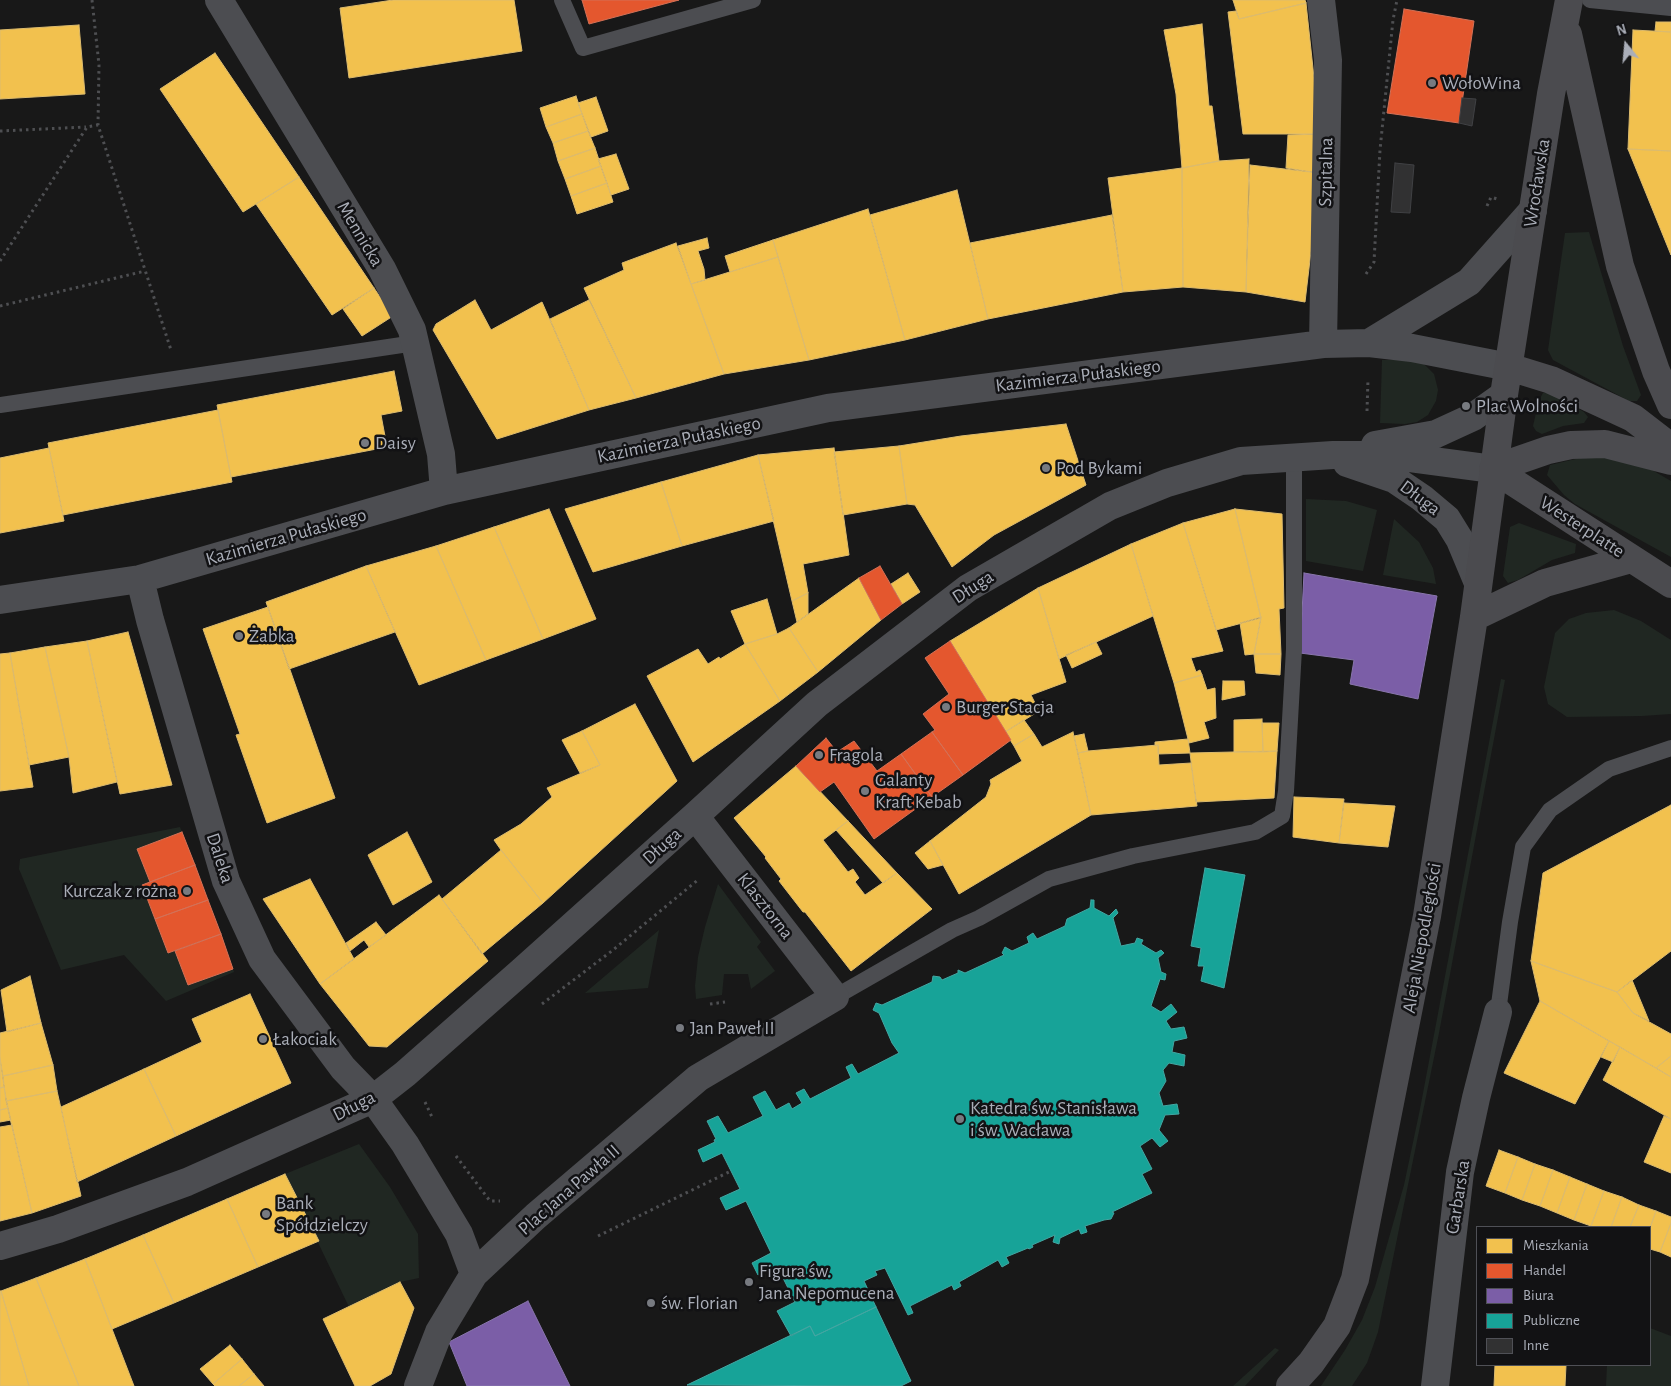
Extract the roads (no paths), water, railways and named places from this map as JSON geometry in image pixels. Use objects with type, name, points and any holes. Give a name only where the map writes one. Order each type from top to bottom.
[{"type":"main road","name":"Wrocławska","points":[[1509,367],[1551,94],[1567,11]]},
{"type":"main road","points":[[1567,11],[1620,266],[1656,371],[1671,405]]},
{"type":"main road","points":[[1509,367],[1551,380],[1633,418],[1671,447]]},
{"type":"main road","name":"Aleja Niepodległości","points":[[1290,1386],[1310,1363],[1337,1326],[1354,1280],[1428,916],[1474,617],[1493,469],[1509,367]]},
{"type":"main road","points":[[1493,469],[1548,450],[1580,445],[1605,444],[1671,462]]},
{"type":"main road","name":"Westerplatte","points":[[1493,469],[1671,584]]},
{"type":"main road","points":[[1474,617],[1546,584],[1632,559]]},
{"type":"street","name":"Mennicka","points":[[219,0],[382,269],[412,330],[441,454],[444,490]]},
{"type":"street","name":"Szpitalna","points":[[1321,0],[1328,60],[1323,344]]},
{"type":"street","name":"Kazimierza Pułaskiego","points":[[1369,342],[1469,282],[1533,210]]},
{"type":"street","name":"Kazimierza Pułaskiego","points":[[0,600],[140,580],[444,490],[828,408],[1323,344],[1369,342],[1412,348],[1509,367]]},
{"type":"street","name":"Długa","points":[[0,1246],[58,1229],[187,1182],[373,1099],[405,1074],[486,1003],[817,704],[968,588],[1110,506],[1167,483],[1241,461],[1324,455],[1436,434],[1473,417],[1504,395]]},
{"type":"street","name":"Długa","points":[[1324,455],[1410,458],[1493,469]]},
{"type":"street","name":"Długa","points":[[1324,455],[1394,479],[1422,498],[1447,519],[1460,540],[1478,583]]},
{"type":"street","name":"Daleka","points":[[140,580],[226,881],[262,959],[344,1068],[373,1099]]},
{"type":"street","name":"Klasztorna","points":[[695,816],[835,997]]},
{"type":"street","name":"Plac Jana Pawła II","points":[[418,1386],[439,1332],[474,1274],[536,1216],[698,1078],[835,997]]},
{"type":"street","name":"Garbarska","points":[[1435,1386],[1460,1172],[1476,1098],[1498,1012]]},
{"type":"street","points":[[373,1099],[405,1144],[459,1234],[474,1274]]},
{"type":"lane","points":[[563,3],[583,48],[753,0]]},
{"type":"lane","points":[[1590,0],[1671,8]]},
{"type":"lane","points":[[0,405],[415,343]]},
{"type":"lane","points":[[835,997],[952,930],[979,918],[1050,879],[1132,856],[1255,832],[1282,816],[1286,791],[1294,649],[1294,458]]},
{"type":"lane","points":[[1498,1012],[1510,922],[1523,847],[1550,810],[1609,769],[1671,748]]},
{"type":"place","name":"WołoWina","points":[[1432,83]]},
{"type":"place","name":"Plac Wolności","points":[[1466,406]]},
{"type":"place","name":"Daisy","points":[[365,443]]},
{"type":"place","name":"Pod Bykami","points":[[1046,468]]},
{"type":"place","name":"Żabka","points":[[239,636]]},
{"type":"place","name":"Burger Stacja","points":[[946,707]]},
{"type":"place","name":"Fragola","points":[[819,755]]},
{"type":"place","name":"Galanty Kraft Kebab","points":[[865,791]]},
{"type":"place","name":"Kurczak z rożna","points":[[187,891]]},
{"type":"place","name":"Jan Paweł II","points":[[680,1028]]},
{"type":"place","name":"Łakociak","points":[[263,1039]]},
{"type":"place","name":"Katedra św. Stanisława i św. Wacława","points":[[960,1119]]},
{"type":"place","name":"Bank Spółdzielczy","points":[[266,1214]]},
{"type":"place","name":"Figura św. Jana Nepomucena","points":[[749,1282]]},
{"type":"place","name":"św. Florian","points":[[651,1303]]}]
